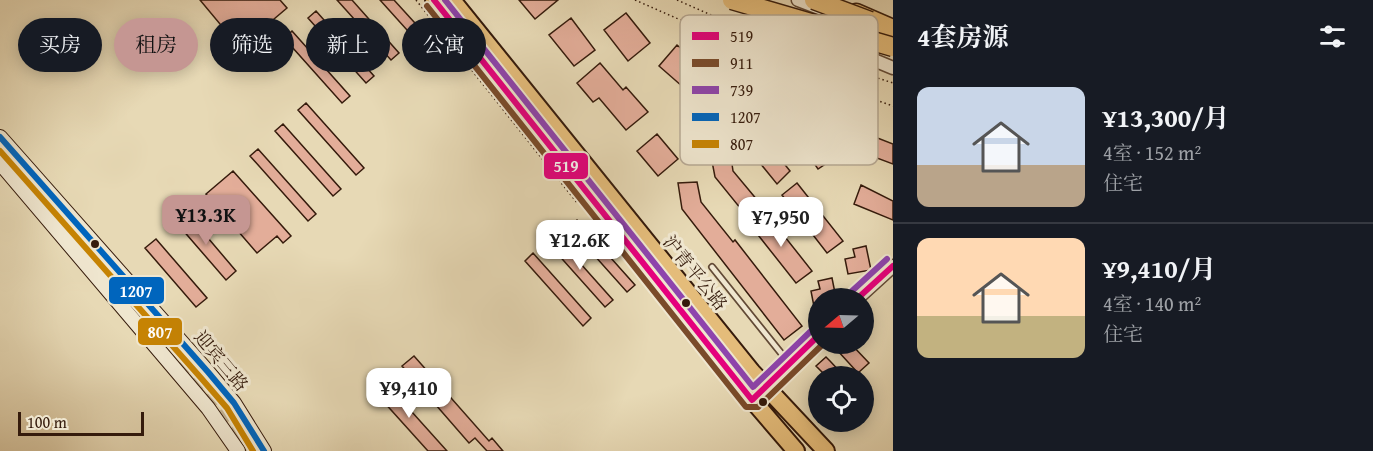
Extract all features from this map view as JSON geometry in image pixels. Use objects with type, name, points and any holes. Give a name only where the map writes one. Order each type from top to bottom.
[{"type":"highway","name":"沪青平公路","points":[[434,0],[752,400],[796,451]]},
{"type":"highway","name":"沪青平公路","points":[[452,0],[658,259],[765,386],[826,451]]},
{"type":"highway","points":[[730,0],[782,15]]},
{"type":"highway","points":[[770,0],[809,15]]},
{"type":"highway","points":[[814,0],[854,15]]},
{"type":"highway","points":[[830,0],[859,15]]},
{"type":"highway","points":[[878,24],[893,29]]},
{"type":"highway","points":[[878,41],[893,47]]},
{"type":"highway","points":[[878,43],[893,47]]},
{"type":"main road","name":"迎宾三路","points":[[1,143],[186,355],[234,403],[264,451]]},
{"type":"main road","points":[[0,163],[244,451]]},
{"type":"main road","points":[[167,359],[185,373],[192,370],[194,362],[186,355]]},
{"type":"main road","points":[[234,403],[223,393],[212,390],[206,399],[208,408],[238,451]]},
{"type":"street","points":[[730,0],[766,15]]},
{"type":"street","points":[[798,0],[838,15]]},
{"type":"street","points":[[878,30],[893,36]]},
{"type":"street","points":[[878,62],[893,68]]},
{"type":"street","points":[[869,288],[893,266]]},
{"type":"street","points":[[752,400],[808,345]]},
{"type":"lane","points":[[712,267],[789,363]]},
{"type":"path","points":[[635,0],[680,20]]},
{"type":"path","points":[[677,0],[711,15]]},
{"type":"path","points":[[878,78],[893,83]]},
{"type":"path","points":[[878,101],[893,106]]},
{"type":"building","points":[[200,0],[280,0],[287,8],[275,18],[215,18]]},
{"type":"building","points":[[337,0],[352,0],[368,18],[353,18]]},
{"type":"building","points":[[380,0],[394,0],[410,18],[402,18],[402,24]]},
{"type":"building","points":[[519,0],[558,0],[535,19]]},
{"type":"building","points":[[316,11],[322,18],[308,18]]},
{"type":"building","points":[[626,13],[650,43],[628,61],[604,30]]},
{"type":"building","points":[[571,18],[595,50],[574,66],[549,35]]},
{"type":"building","points":[[294,33],[306,47],[306,63],[294,49]]},
{"type":"building","points":[[390,43],[399,53],[390,59]]},
{"type":"building","points":[[677,45],[680,48],[680,84],[659,66]]},
{"type":"building","points":[[600,63],[623,90],[626,87],[648,112],[626,130],[599,98],[593,102],[577,83]]},
{"type":"building","points":[[314,72],[329,72],[350,96],[342,103]]},
{"type":"building","points":[[356,72],[370,72],[374,76],[366,83]]},
{"type":"building","points":[[306,103],[364,168],[356,175],[298,110]]},
{"type":"building","points":[[283,124],[341,189],[333,196],[275,131]]},
{"type":"building","points":[[657,134],[678,159],[658,176],[637,151]]},
{"type":"building","points":[[878,138],[893,144],[893,164],[878,158]]},
{"type":"building","points":[[258,149],[316,214],[308,221],[250,156]]},
{"type":"building","points":[[713,165],[732,165],[733,171],[758,201],[745,214],[715,177]]},
{"type":"building","points":[[762,165],[785,165],[790,171],[777,184]]},
{"type":"building","points":[[233,171],[291,236],[283,243],[277,236],[257,253],[206,194]]},
{"type":"building","points":[[697,182],[701,202],[733,242],[735,240],[802,326],[784,340],[682,209],[678,183]]},
{"type":"building","points":[[797,183],[843,241],[827,253],[782,195]]},
{"type":"building","points":[[861,185],[893,201],[893,220],[854,204]]},
{"type":"building","points":[[186,212],[236,271],[226,280],[175,221]]},
{"type":"building","points":[[766,213],[812,271],[796,283],[751,226]]},
{"type":"building","points":[[577,220],[635,285],[627,292],[569,227]]},
{"type":"building","points":[[555,235],[613,300],[605,307],[547,242]]},
{"type":"building","points":[[156,239],[207,298],[196,307],[145,248]]},
{"type":"building","points":[[866,246],[871,270],[848,274],[845,259],[855,257],[853,249]]},
{"type":"building","points":[[533,253],[591,318],[583,326],[525,261]]},
{"type":"building","points":[[832,278],[834,288],[820,288],[818,281]]},
{"type":"building","points":[[841,354],[860,354],[869,363],[866,366],[852,366]]},
{"type":"building","points":[[414,356],[489,441],[492,438],[503,451],[487,451],[475,438],[469,443],[402,366]]},
{"type":"building","points":[[826,357],[835,366],[816,366]]},
{"type":"building","points":[[385,382],[447,451],[428,451],[374,391]]},
{"type":"tunnel","points":[[184,359],[222,405],[253,451]]},
{"type":"transit line","name":"519","points":[[434,0],[752,400],[808,346]]},
{"type":"transit line","name":"739","points":[[445,0],[753,387],[808,334]]},
{"type":"transit line","name":"911","points":[[427,6],[746,407],[758,407],[813,354]]},
{"type":"transit line","name":"1207","points":[[0,137],[208,372],[234,403],[264,451]]},
{"type":"transit line","name":"807","points":[[0,151],[227,408],[253,451]]},
{"type":"transit line","name":"739","points":[[855,288],[887,259]]},
{"type":"transit line","name":"519","points":[[869,288],[893,266]]}]
